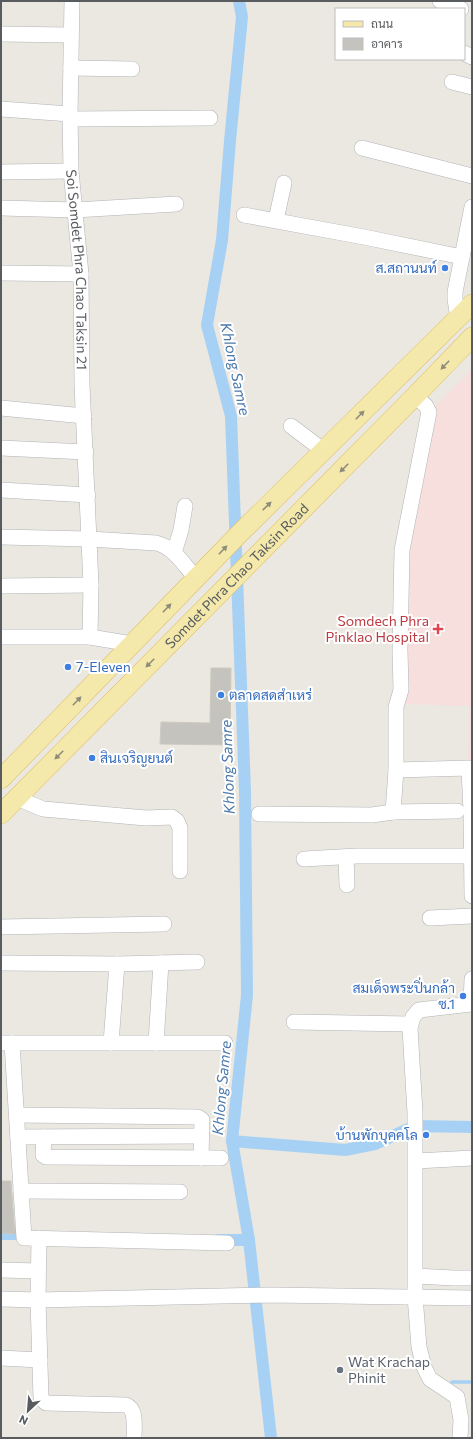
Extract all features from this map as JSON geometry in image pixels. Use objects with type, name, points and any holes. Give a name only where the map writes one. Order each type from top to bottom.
[{"type":"main road","name":"Somdet Phra Chao Taksin Road","points":[[1,779],[239,534],[472,304]]},
{"type":"main road","name":"Somdet Phra Chao Taksin Road","points":[[1,814],[472,337]]},
{"type":"street","name":"Soi Somdet Phra Chao Taksin 21","points":[[72,1],[70,35],[71,171],[81,274],[82,385],[90,539],[90,637]]},
{"type":"street","points":[[441,1],[458,8]]},
{"type":"street","points":[[1,34],[70,35]]},
{"type":"street","points":[[71,68],[132,69]]},
{"type":"street","points":[[452,82],[472,87]]},
{"type":"street","points":[[1,109],[70,116],[210,118]]},
{"type":"street","points":[[362,148],[472,176]]},
{"type":"street","points":[[1,172],[71,171]]},
{"type":"street","points":[[276,220],[284,183]]},
{"type":"street","points":[[1,208],[75,210],[176,204]]},
{"type":"street","points":[[458,318],[455,292],[472,206]]},
{"type":"street","points":[[244,215],[462,257]]},
{"type":"street","points":[[1,273],[81,274]]},
{"type":"street","points":[[393,812],[396,770],[396,707],[401,690],[400,650],[402,550],[429,412],[426,406],[415,396]]},
{"type":"street","points":[[1,408],[84,416]]},
{"type":"street","points":[[291,426],[324,451]]},
{"type":"street","points":[[1,448],[86,452]]},
{"type":"street","points":[[1,490],[88,495]]},
{"type":"street","points":[[174,552],[181,530],[186,506]]},
{"type":"street","points":[[1,537],[90,539],[156,543],[164,545],[202,572]]},
{"type":"street","points":[[1,586],[91,585]]},
{"type":"street","points":[[1,637],[90,637],[132,644]]},
{"type":"street","points":[[396,770],[469,768],[472,896]]},
{"type":"street","points":[[17,798],[43,809],[146,818],[172,818],[177,821],[180,828],[180,871]]},
{"type":"street","points":[[259,814],[372,815],[393,812],[457,811]]},
{"type":"street","points":[[304,859],[346,857],[471,856]]},
{"type":"street","points":[[346,857],[347,885]]},
{"type":"street","points":[[430,918],[472,916]]},
{"type":"street","points":[[1,927],[164,924]]},
{"type":"street","points":[[1,963],[117,964],[197,962]]},
{"type":"street","points":[[156,1043],[161,963]]},
{"type":"street","points":[[111,1043],[117,964]]},
{"type":"street","points":[[460,1438],[467,1420],[457,1397],[430,1379],[424,1367],[419,1347],[415,1296],[416,1161],[410,1024],[413,1017],[419,1010],[471,1004],[472,979]]},
{"type":"street","points":[[294,1022],[410,1024]]},
{"type":"street","points":[[225,1043],[7,1043],[17,1115],[24,1238],[227,1243]]},
{"type":"street","points":[[17,1115],[198,1117],[202,1120],[201,1158]]},
{"type":"street","points":[[44,1136],[43,1155],[46,1157],[221,1158]]},
{"type":"street","points":[[18,1137],[201,1136]]},
{"type":"street","points":[[416,1161],[472,1158]]},
{"type":"street","points":[[21,1191],[180,1192]]},
{"type":"street","points":[[39,1238],[38,1300],[41,1398],[46,1403],[126,1405],[133,1411],[134,1438]]},
{"type":"street","points":[[1,1270],[38,1270]]},
{"type":"street","points":[[416,1276],[472,1278]]},
{"type":"street","points":[[1,1299],[38,1300],[271,1295],[472,1298]]},
{"type":"street","points":[[1,1358],[40,1360]]},
{"type":"shaded area","name":"Somdech Phra Pinklao Hospital","points":[[472,369],[472,763],[468,763],[469,706],[403,704],[406,554],[435,406]]},
{"type":"building","name":"ตลาดสดสำเหร่","points":[[211,668],[231,668],[230,745],[160,744],[161,722],[210,723]]},
{"type":"building","points":[[1,1181],[11,1181],[15,1234],[1,1233]]},
{"type":"waterway","name":"Khlong Samre","points":[[239,1],[242,17],[222,240],[207,325],[231,416],[245,791],[247,995],[232,1141],[249,1240],[271,1438]]},
{"type":"waterway","points":[[232,1141],[345,1150],[375,1144],[415,1126],[472,1127]]},
{"type":"waterway","points":[[1,1234],[20,1234]]},
{"type":"waterway","points":[[218,1240],[249,1240]]},
{"type":"waterway","points":[[452,1382],[472,1382]]},
{"type":"place","name":"ส.สถานนท์","points":[[445,268]]},
{"type":"place","name":"Somdech Phra Pinklao Hospital","points":[[438,629]]},
{"type":"place","name":"7-Eleven","points":[[68,667]]},
{"type":"place","name":"ตลาดสดสำเหร่","points":[[221,695]]},
{"type":"place","name":"สินเจริญยนต์","points":[[92,758]]},
{"type":"place","name":"สมเด็จพระปิ่นกล้า ซ.1","points":[[463,996]]},
{"type":"place","name":"บ้านพักบุคคโล","points":[[426,1135]]},
{"type":"place","name":"Wat Krachap Phinit","points":[[340,1370]]}]
